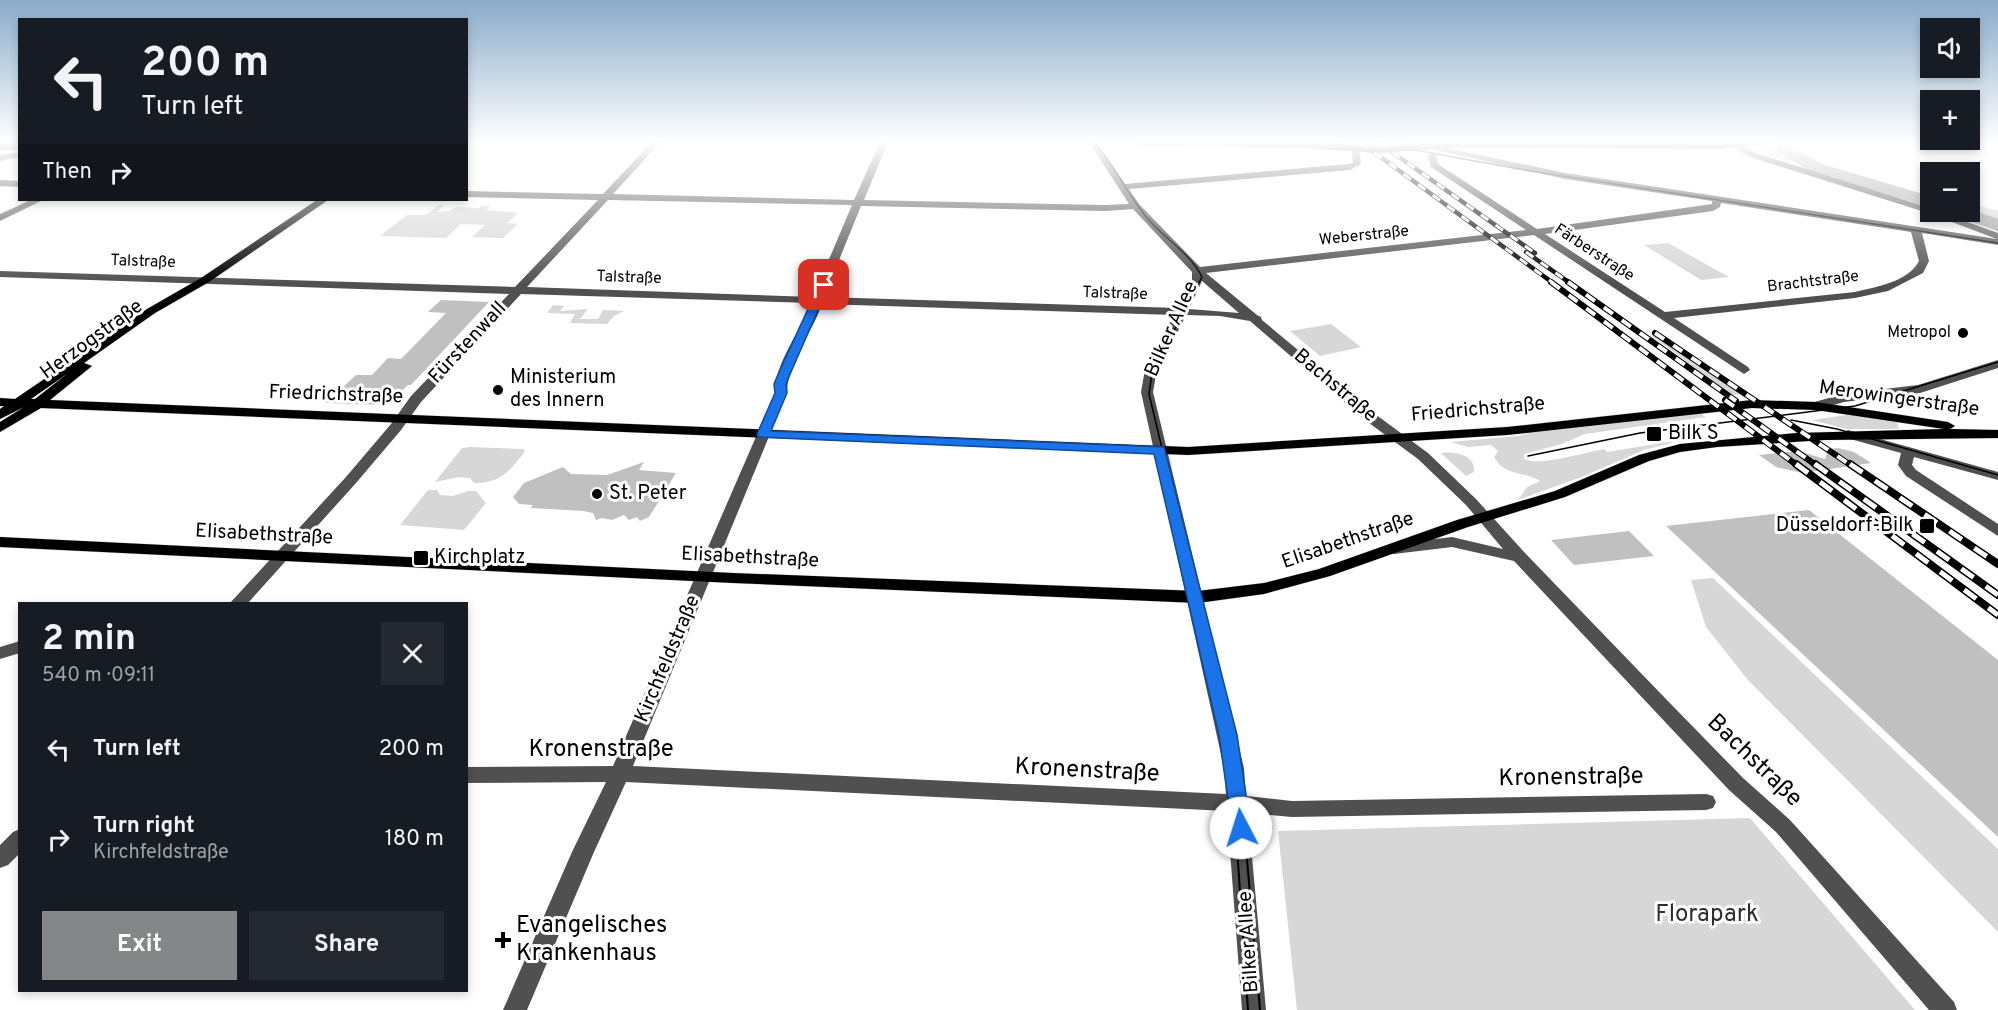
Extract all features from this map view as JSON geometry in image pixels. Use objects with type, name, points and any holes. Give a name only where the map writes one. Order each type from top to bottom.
[{"type":"main road","name":"Herzogstraße","points":[[0,415],[151,310],[205,280],[322,201]]},
{"type":"main road","name":"Herzogstraße","points":[[0,428],[192,293],[205,280]]},
{"type":"main road","name":"Friedrichstraße","points":[[0,402],[1188,451],[1507,431],[1716,406],[1794,404]]},
{"type":"main road","name":"Merowingerstraße","points":[[1794,404],[1998,433]]},
{"type":"main road","name":"Merowingerstraße","points":[[1486,518],[1570,490],[1638,460],[1675,449],[1712,443],[1845,433],[1998,433]]},
{"type":"main road","name":"Elisabethstraße","points":[[0,542],[1195,597],[1240,594],[1293,584],[1486,518]]},
{"type":"street","name":"Fürstenwall","points":[[239,602],[402,418],[416,399],[613,189]]},
{"type":"street","name":"Kirchfeldstraße","points":[[515,1010],[582,852],[620,774],[703,576],[716,551],[781,393],[780,384],[819,301],[824,280],[864,189]]},
{"type":"street","name":"Bilker Allee","points":[[1124,189],[1136,206],[1197,271],[1197,281],[1148,379],[1148,392],[1228,735],[1239,804],[1254,1010]]},
{"type":"street","name":"Färberstraße","points":[[1469,189],[1744,370]]},
{"type":"street","points":[[1651,189],[1998,242]]},
{"type":"street","points":[[1861,189],[1920,208]]},
{"type":"street","points":[[468,194],[1106,208],[1136,206]]},
{"type":"street","name":"Weberstraße","points":[[1197,271],[1534,233],[1713,208],[1717,205],[1716,199]]},
{"type":"street","points":[[0,218],[36,201]]},
{"type":"street","points":[[1961,222],[1998,236]]},
{"type":"street","points":[[1951,235],[1971,234],[1975,231],[1972,226]]},
{"type":"street","name":"Brachtstraße","points":[[1663,316],[1855,295],[1888,288],[1914,275],[1924,261],[1916,230]]},
{"type":"street","name":"Bachstraße","points":[[1197,271],[1423,456],[1486,518],[1519,557],[1727,775],[1783,826],[1945,1010]]},
{"type":"street","name":"Talstraße","points":[[0,274],[1226,313],[1257,319]]},
{"type":"street","points":[[1816,406],[1843,398],[1920,389],[1998,363]]},
{"type":"street","points":[[1845,433],[1998,476]]},
{"type":"street","points":[[1909,451],[1905,465],[1911,473],[1998,531]]},
{"type":"street","points":[[1388,550],[1452,542],[1519,557]]},
{"type":"street","points":[[0,652],[18,648]]},
{"type":"street","name":"Kronenstraße","points":[[468,775],[620,774],[1239,804],[1292,809],[1706,802]]},
{"type":"street","points":[[0,859],[18,840]]},
{"type":"green space","points":[[1872,189],[1892,189],[1920,198],[1920,205]]},
{"type":"green space","points":[[439,205],[444,205],[437,212],[451,211],[456,207],[490,206],[486,210],[518,213],[507,223],[518,224],[503,238],[472,237],[485,225],[461,224],[446,238],[380,236],[407,215],[426,215]]},
{"type":"green space","points":[[1980,206],[1998,211],[1998,232],[1970,222],[1980,222]]},
{"type":"green space","points":[[1668,243],[1729,277],[1701,280],[1644,245]]},
{"type":"green space","points":[[553,305],[564,306],[560,311],[588,309],[580,319],[598,319],[603,310],[624,311],[614,316],[607,324],[570,323],[575,314],[547,313]]},
{"type":"green space","points":[[1331,324],[1361,347],[1320,356],[1290,331]]},
{"type":"green space","points":[[1648,333],[1656,337],[1743,394],[1732,395]]},
{"type":"green space","points":[[1700,413],[1706,417],[1585,434],[1562,444],[1524,454],[1524,459],[1540,461],[1604,449],[1607,452],[1674,441],[1729,436],[1675,442],[1644,450],[1584,476],[1518,500],[1527,487],[1540,481],[1503,467],[1494,457],[1498,451],[1491,445],[1468,447],[1451,442],[1518,436],[1532,432]]},
{"type":"green space","points":[[1853,414],[1897,421],[1899,429],[1846,429],[1812,420]]},
{"type":"green space","points":[[462,448],[523,449],[525,451],[510,470],[491,481],[474,483],[470,478],[459,477],[435,482]]},
{"type":"green space","points":[[1441,453],[1464,455],[1472,462],[1474,472],[1466,476]]},
{"type":"green space","points":[[428,490],[437,490],[440,495],[453,496],[476,491],[486,503],[464,530],[400,525]]},
{"type":"green space","points":[[1713,578],[1998,849],[1998,932],[1748,680],[1706,627],[1691,580]]},
{"type":"green space","name":"Florapark","points":[[1750,818],[1915,1010],[1297,1010],[1278,831]]},
{"type":"building","points":[[441,300],[489,302],[411,385],[408,385],[387,405],[326,403],[356,375],[372,375],[388,358],[401,359],[446,313],[428,312]]},
{"type":"building","name":"Düsseldorf-Bilk","points":[[1838,448],[1854,452],[1871,463],[1802,473],[1776,467],[1759,455],[1798,451],[1825,459],[1828,449]]},
{"type":"building","name":"St. Peter","points":[[644,462],[639,470],[676,473],[649,517],[640,521],[637,517],[629,520],[624,515],[612,520],[602,518],[596,520],[593,513],[584,511],[530,508],[533,505],[519,504],[513,497],[524,483],[563,467],[571,474],[607,475]]},
{"type":"building","points":[[1809,510],[1998,660],[1998,837],[1666,526]]},
{"type":"building","points":[[1629,531],[1654,556],[1574,565],[1551,540]]},
{"type":"waterway","points":[[1887,189],[1920,199]]},
{"type":"waterway","points":[[1980,219],[1998,225]]},
{"type":"tram line","points":[[1127,189],[1148,219],[1184,253],[1202,277],[1152,373],[1149,394],[1223,703]]},
{"type":"tram line","points":[[1648,189],[1998,243]]},
{"type":"tram line","points":[[1528,456],[1640,433],[1855,406],[1998,362]]},
{"type":"tram line","points":[[1791,420],[1837,429],[1998,475]]},
{"type":"tram line","points":[[1223,701],[1239,767],[1260,1010]]},
{"type":"tram line","points":[[1222,728],[1234,803],[1248,1010]]},
{"type":"railway","points":[[1425,189],[1553,283]]},
{"type":"railway","points":[[1445,189],[1535,253]]},
{"type":"railway","points":[[1526,252],[1570,283]]},
{"type":"railway","points":[[1551,282],[1798,466]]},
{"type":"railway","points":[[1568,282],[1736,401]]},
{"type":"railway","points":[[1655,333],[1852,466]]},
{"type":"railway","points":[[1725,400],[1817,466]]},
{"type":"railway","points":[[1796,464],[1998,615]]},
{"type":"railway","points":[[1815,464],[1998,595]]},
{"type":"railway","points":[[1850,464],[1998,564]]},
{"type":"place","name":"Metropol","points":[[1963,333]]},
{"type":"place","name":"Ministerium des Innern","points":[[498,390]]},
{"type":"place","name":"Bilk S","points":[[1654,434]]},
{"type":"place","name":"St. Peter","points":[[597,494]]},
{"type":"place","name":"Düsseldorf-Bilk","points":[[1927,526]]},
{"type":"place","name":"Kirchplatz","points":[[421,558]]},
{"type":"place","name":"Evangelisches Krankenhaus","points":[[503,940]]},
{"type":"route","points":[[824,285],[814,313],[808,319],[780,384],[781,393],[763,434],[1160,450],[1228,735],[1241,828]]}]
